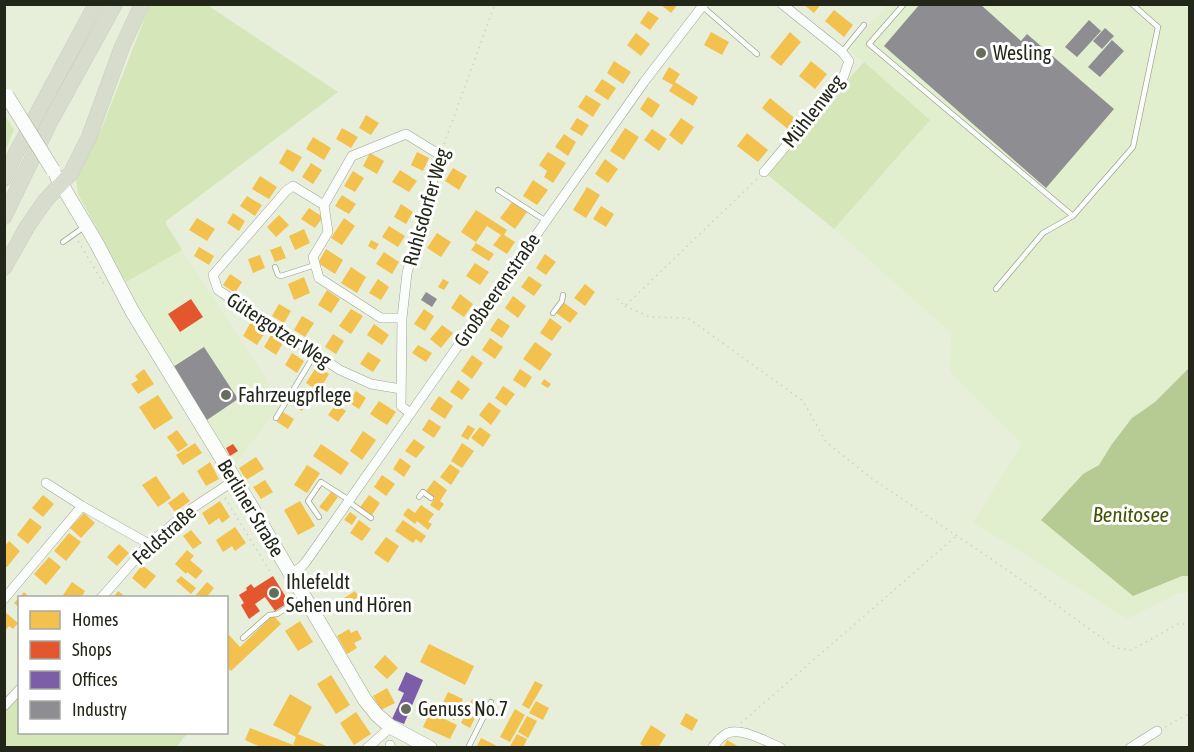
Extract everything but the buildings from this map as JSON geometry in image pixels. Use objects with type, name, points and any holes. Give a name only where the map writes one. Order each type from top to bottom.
[{"type":"highway","points":[[4,179],[10,159],[96,4]]},
{"type":"highway","points":[[4,217],[49,124],[115,4]]},
{"type":"highway","points":[[4,268],[45,201],[71,173],[89,136],[122,47],[142,4]]},
{"type":"main road","name":"Berliner Straße","points":[[6,94],[97,244],[132,311],[365,700],[391,727],[430,747]]},
{"type":"street","name":"Mühlenweg","points":[[764,172],[843,78],[849,61],[842,52],[782,4]]},
{"type":"street","name":"Großbeerenstraße","points":[[291,574],[305,563],[644,82],[703,6]]},
{"type":"street","points":[[402,318],[381,318],[319,278],[313,257],[328,232],[324,205],[352,156],[406,134],[440,154]]},
{"type":"street","name":"Ruhlsdorfer Weg","points":[[410,413],[401,406],[402,318],[407,273],[440,154]]},
{"type":"street","name":"Gütergotzer Weg","points":[[324,205],[293,186],[286,191],[213,275],[218,290],[340,370],[371,384],[401,389]]},
{"type":"street","name":"Feldstraße","points":[[102,596],[149,544],[191,509],[235,480]]},
{"type":"street","points":[[46,483],[149,544]]},
{"type":"street","points":[[4,599],[82,506]]},
{"type":"street","points":[[4,706],[18,691]]},
{"type":"street","points":[[367,747],[391,727]]},
{"type":"street","points":[[1130,747],[1157,731]]},
{"type":"street","points":[[712,747],[724,734],[731,732],[742,732],[781,747]]},
{"type":"lane","points":[[904,4],[869,44],[1073,216]]},
{"type":"lane","points":[[996,289],[1043,233],[1073,216],[1133,147],[1158,27],[1132,4]]},
{"type":"lane","points":[[703,6],[757,54]]},
{"type":"lane","points":[[842,52],[864,25]]},
{"type":"lane","points":[[498,190],[546,221]]},
{"type":"lane","points":[[63,242],[86,226]]},
{"type":"lane","points":[[275,267],[278,275],[281,276],[315,265]]},
{"type":"lane","points":[[553,313],[562,301],[563,295]]},
{"type":"lane","points":[[276,418],[315,354]]},
{"type":"lane","points":[[319,517],[308,501],[321,482],[371,518]]},
{"type":"lane","points":[[419,497],[423,492],[431,498]]},
{"type":"lane","points":[[243,638],[269,615],[277,614],[304,596]]},
{"type":"lane","points":[[468,747],[491,702]]},
{"type":"path","name":"Ruhlsdorfer Weg","points":[[440,154],[495,4]]},
{"type":"path","points":[[625,306],[744,194],[764,172]]},
{"type":"path","points":[[617,299],[625,306],[650,317],[688,318],[803,401],[826,442],[871,478],[1006,569],[1116,648],[1132,650],[1178,624],[1190,624]]},
{"type":"path","points":[[220,490],[269,570],[276,567]]},
{"type":"path","points":[[731,732],[955,537]]},
{"type":"path","points":[[1157,731],[1190,713]]},
{"type":"shaded area","points":[[150,5],[207,5],[338,92],[165,222],[182,250],[126,282],[78,194],[76,180],[103,125]]},
{"type":"shaded area","points":[[887,5],[1189,5],[1189,593],[1179,593],[1127,619],[973,522],[1022,444],[950,372],[951,333],[834,229],[930,120],[849,50]]},
{"type":"shaded area","points":[[864,62],[930,120],[834,229],[764,172]]},
{"type":"shaded area","points":[[5,116],[14,130],[5,151]]},
{"type":"shaded area","points":[[182,250],[282,403],[234,466],[145,322],[126,282]]},
{"type":"shaded area","points":[[18,690],[18,734],[187,734],[176,747],[5,748],[5,706]]},
{"type":"water","name":"Benitosee","points":[[1189,368],[1189,576],[1182,576],[1133,596],[1041,520],[1083,474],[1099,465],[1132,418],[1155,402]]},
{"type":"place","name":"Wesling","points":[[981,53]]},
{"type":"place","name":"Fahrzeugpflege","points":[[226,395]]},
{"type":"place","name":"Ihlefeldt Sehen und Hören","points":[[274,593]]},
{"type":"place","name":"Genuss No.7","points":[[406,709]]}]
